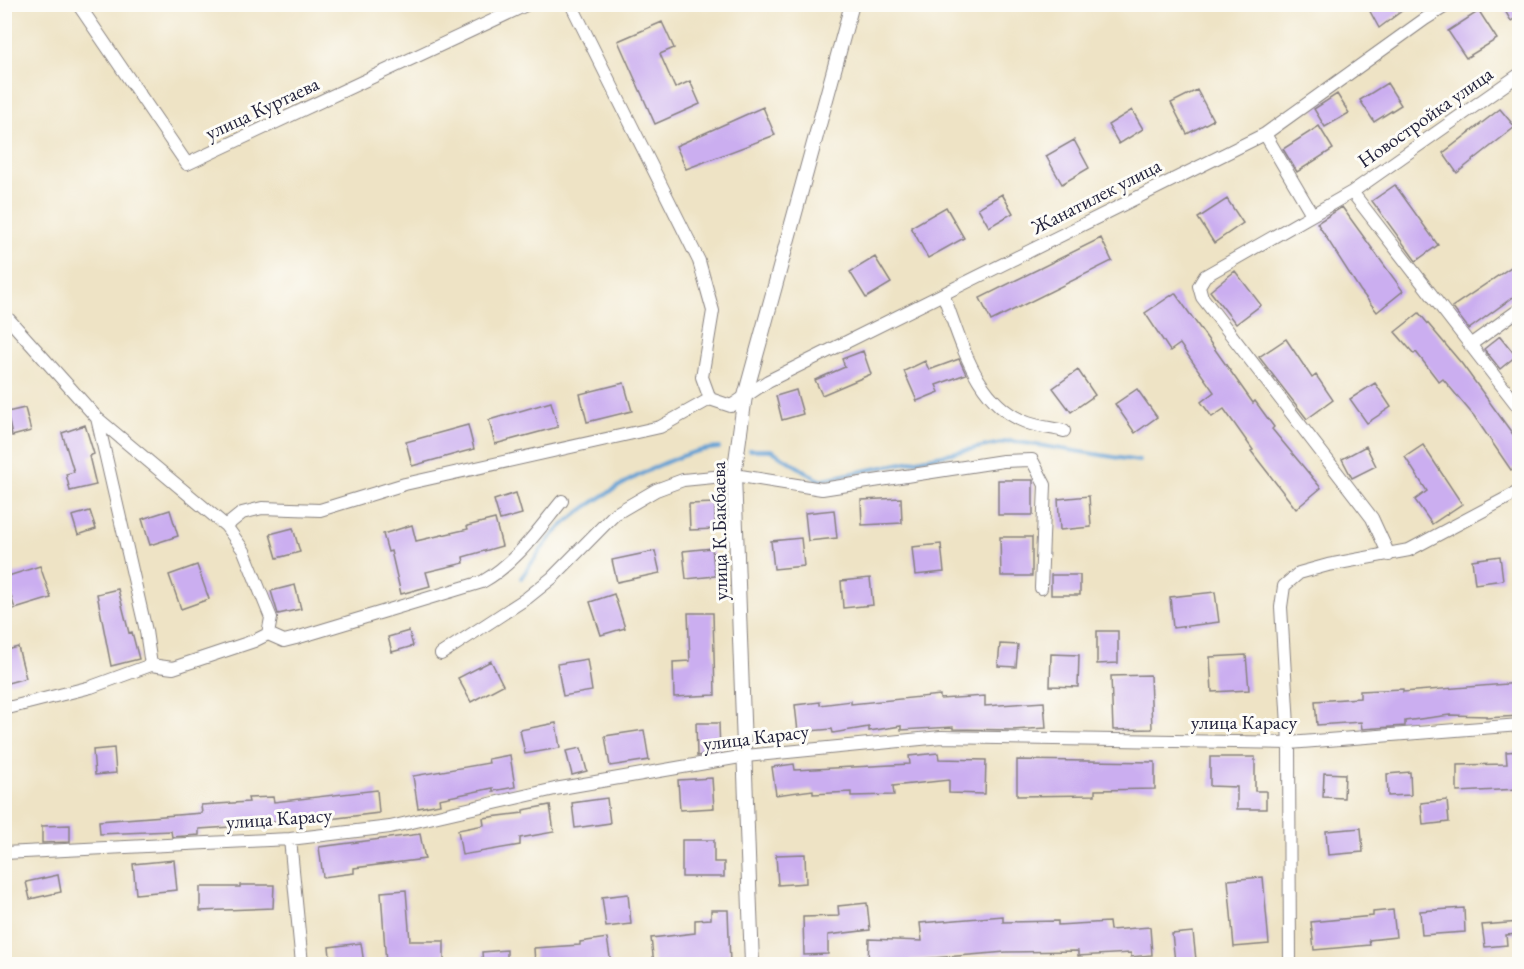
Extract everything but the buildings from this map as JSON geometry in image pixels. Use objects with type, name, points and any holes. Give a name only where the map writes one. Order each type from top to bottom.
[{"type":"street","name":"улица Куртаева","points":[[78,4],[187,164],[528,4]]},
{"type":"street","points":[[571,4],[699,261],[713,311],[702,377],[710,399]]},
{"type":"street","name":"улица К.Бакбаева","points":[[752,964],[734,475],[745,396],[852,4]]},
{"type":"street","name":"Жанатилек улица","points":[[745,396],[768,381],[1265,134],[1449,4]]},
{"type":"street","name":"Новостройка улица","points":[[1389,555],[1372,518],[1202,297],[1199,286],[1205,276],[1352,192],[1520,74]]},
{"type":"street","points":[[1265,134],[1312,214]]},
{"type":"street","points":[[1352,192],[1520,409]]},
{"type":"street","points":[[943,294],[980,383],[996,403],[1026,422],[1064,431]]},
{"type":"street","points":[[1470,345],[1520,309]]},
{"type":"street","points":[[4,314],[97,418],[226,526],[244,551],[271,618],[268,634]]},
{"type":"street","points":[[226,526],[242,513],[262,508],[320,510],[427,479],[660,427],[710,399],[731,406],[745,396]]},
{"type":"street","points":[[97,418],[146,631],[151,665]]},
{"type":"street","points":[[441,654],[527,598],[552,578],[615,514],[634,501],[683,480],[734,475],[822,489],[1003,461],[1032,460],[1045,485],[1041,588]]},
{"type":"street","points":[[1290,964],[1289,743],[1281,607],[1284,586],[1299,573],[1328,565],[1409,550],[1520,490]]},
{"type":"street","points":[[268,634],[284,641],[482,582],[499,573],[517,556],[562,501]]},
{"type":"street","points":[[4,709],[91,687],[151,665],[173,668],[254,641],[268,634]]},
{"type":"street","name":"улица Карасу","points":[[4,853],[290,839],[390,827],[555,789],[746,756],[941,737],[1289,743],[1520,725]]},
{"type":"street","points":[[290,839],[302,964]]},
{"type":"waterway","points":[[750,450],[771,450],[819,480],[1011,441],[1139,461]]},
{"type":"waterway","points":[[521,578],[554,534],[586,507],[655,467],[679,457],[719,448]]}]
